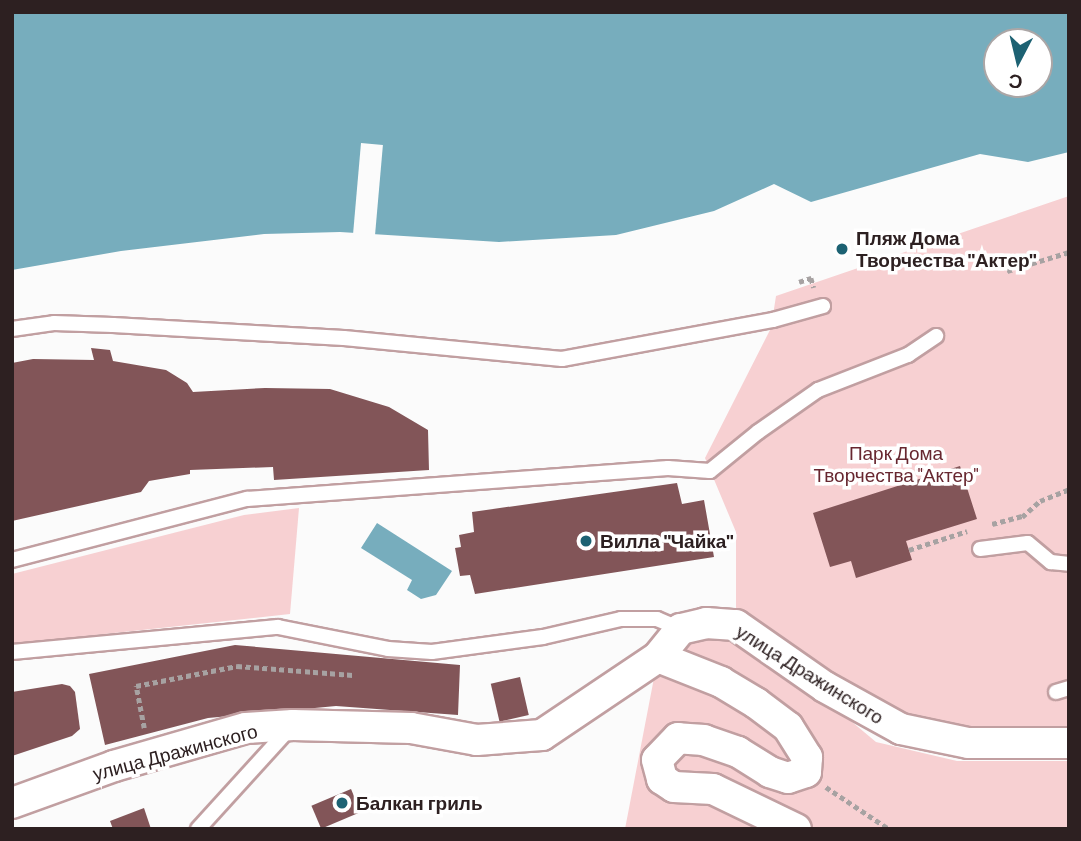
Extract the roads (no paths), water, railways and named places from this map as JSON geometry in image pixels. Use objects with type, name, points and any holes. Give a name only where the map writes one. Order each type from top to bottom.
[{"type":"street","name":"улица Дражинского","points":[[12,803],[150,756],[246,728],[293,725],[411,728],[477,740],[542,735],[658,657],[693,626],[736,625],[824,687],[901,729],[968,743],[1069,743]]},
{"type":"street","points":[[658,657],[721,682],[788,727],[807,757],[806,772],[788,778],[770,772],[738,752],[704,740],[678,738],[657,760],[662,779],[674,787],[713,789],[796,829]]},
{"type":"lane","points":[[12,329],[54,323],[140,326],[344,338],[562,359],[773,320],[823,306]]},
{"type":"lane","points":[[12,560],[247,499],[668,468],[710,471],[758,432],[818,390],[908,355],[936,336]]},
{"type":"lane","points":[[980,549],[1028,542],[1051,562],[1069,564]]},
{"type":"lane","points":[[12,652],[278,627],[388,649],[432,652],[543,637],[621,619],[657,620],[693,626]]},
{"type":"lane","points":[[198,829],[293,725]]},
{"type":"water","points":[[12,12],[1069,12],[1069,152],[1028,162],[980,154],[811,202],[774,184],[714,211],[616,235],[499,242],[340,232],[264,234],[121,251],[12,270]]},
{"type":"water","points":[[377,523],[452,571],[436,595],[421,599],[407,590],[412,580],[361,548]]},
{"type":"place","name":"Пляж Дома Творчества \"Актер\"","points":[[842,249]]},
{"type":"place","name":"Вилла \"Чайка\"","points":[[586,541]]},
{"type":"place","name":"Балкан гриль","points":[[342,803]]},
{"type":"park label","name":"Парк Дома Творчества \"Актер\"","points":[[896,464]]}]
